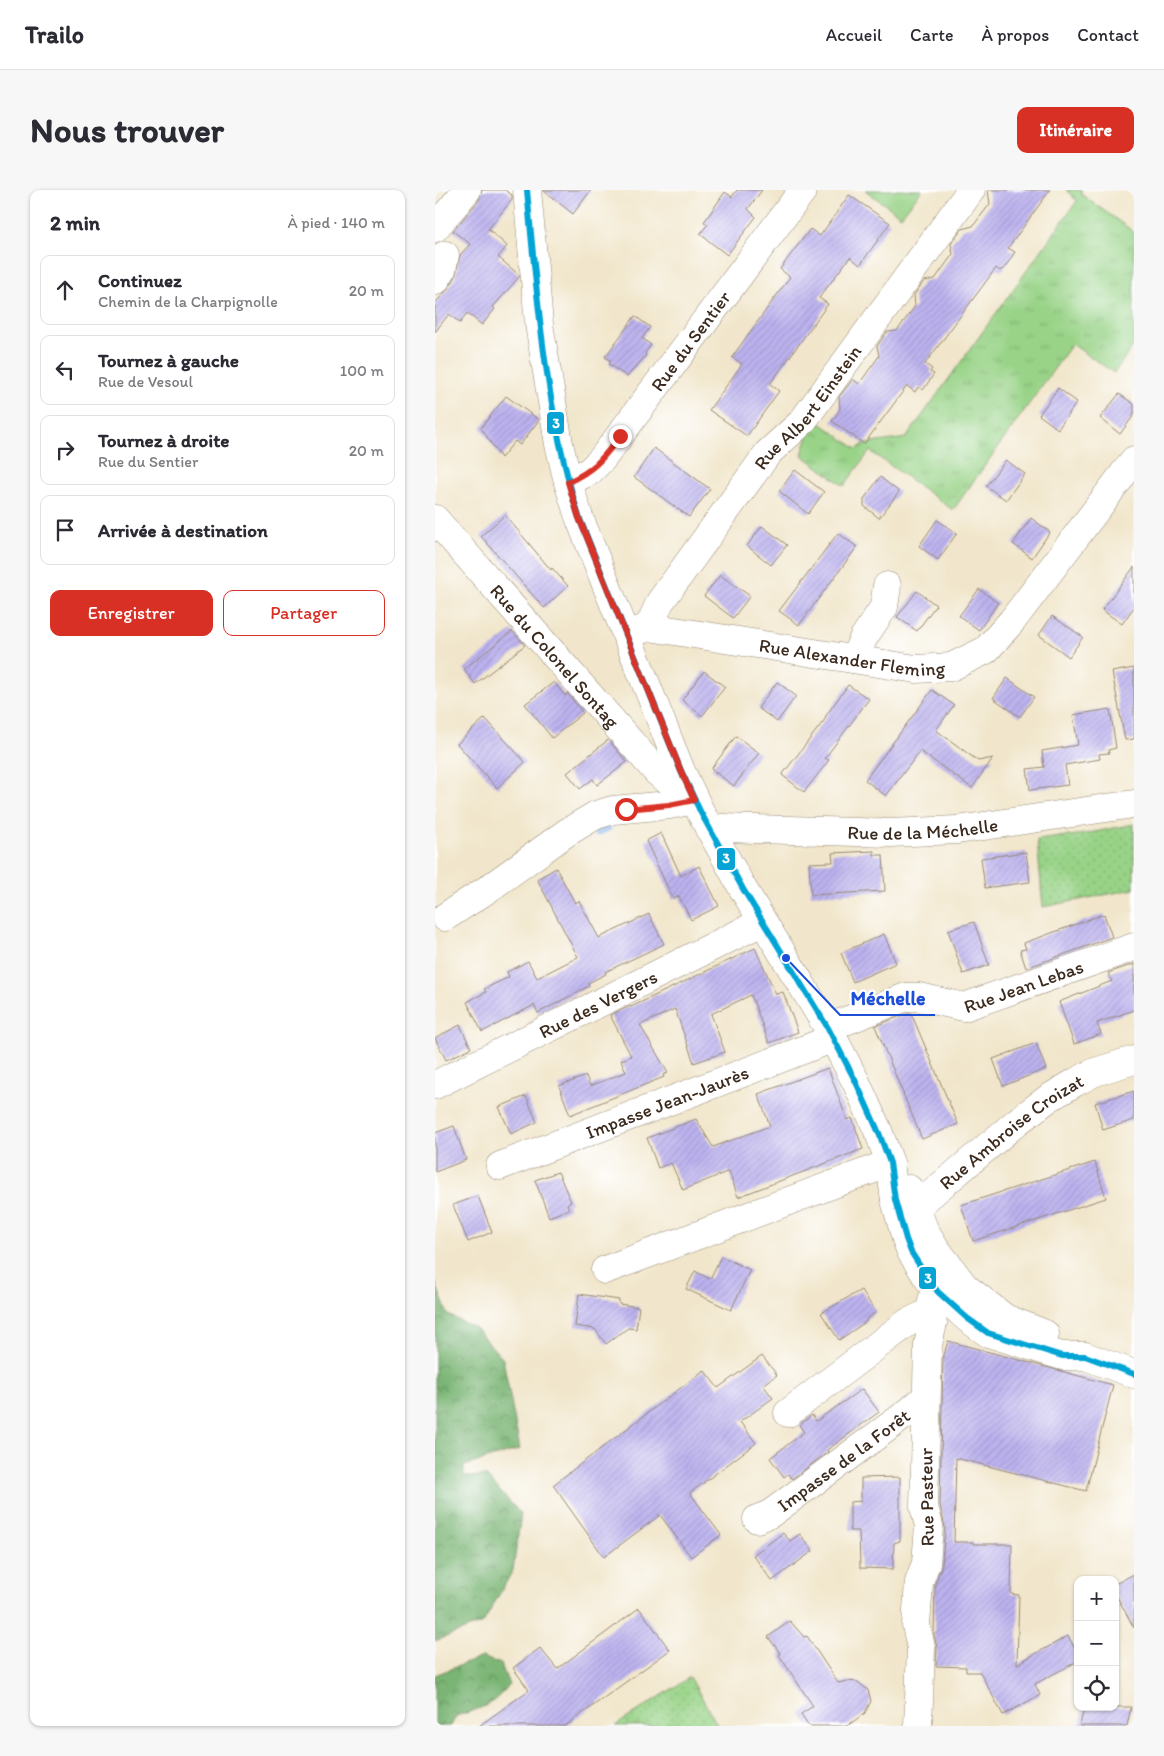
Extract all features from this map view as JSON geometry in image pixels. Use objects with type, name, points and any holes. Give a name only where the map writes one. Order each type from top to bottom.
[{"type":"street","points":[[435,228],[467,190]]},
{"type":"street","points":[[527,190],[540,333],[557,436],[579,518],[637,631],[681,771],[694,800],[762,922],[831,1033],[856,1082],[879,1133],[905,1204],[911,1252],[941,1293]]},
{"type":"street","name":"Rue du Sentier","points":[[568,482],[590,471],[602,459],[803,190]]},
{"type":"street","name":"Rue Albert Einstein","points":[[637,631],[768,453],[802,422],[971,190]]},
{"type":"street","points":[[435,281],[442,270],[445,255]]},
{"type":"street","name":"Rue Alexander Fleming","points":[[637,631],[854,659],[916,669],[951,668],[986,650],[1012,621],[1134,460]]},
{"type":"street","name":"Rue du Colonel Sontag","points":[[435,519],[657,772],[663,778],[669,778],[681,771]]},
{"type":"street","points":[[854,659],[864,637],[884,607],[887,586]]},
{"type":"street","points":[[445,916],[488,889],[565,833],[596,816],[613,810],[669,805],[694,800]]},
{"type":"street","name":"Rue de la Méchelle","points":[[709,829],[890,833],[957,830],[1134,804]]},
{"type":"street","name":"Rue des Vergers","points":[[435,1085],[762,922]]},
{"type":"street","name":"Rue Jean Lebas","points":[[831,1033],[906,997],[919,997],[964,1007],[1134,947]]},
{"type":"street","name":"Impasse Jean-Jaurès","points":[[500,1166],[831,1033]]},
{"type":"street","name":"Rue Ambroise Croizat","points":[[905,1204],[1049,1098],[1095,1072],[1134,1060]]},
{"type":"street","points":[[605,1270],[890,1163]]},
{"type":"street","points":[[788,1412],[907,1323],[941,1293],[965,1287],[1005,1318],[1031,1330],[1068,1341],[1085,1356],[1134,1374]]},
{"type":"street","name":"Rue Pasteur","points":[[918,1726],[921,1648],[916,1625],[919,1582],[926,1563],[929,1526],[924,1507],[928,1345],[941,1293]]},
{"type":"street","name":"Impasse de la Forêt","points":[[757,1519],[770,1514],[910,1411],[926,1397]]},
{"type":"green space","points":[[865,190],[922,190],[901,216]]},
{"type":"green space","points":[[1066,190],[1081,190],[1082,195],[1134,232],[1134,345],[1114,373],[1072,344],[953,510],[870,451],[844,486],[802,455],[809,432],[817,421],[857,449],[864,444],[906,438],[1077,201]]},
{"type":"green space","points":[[1134,824],[1134,889],[1043,907],[1037,840],[1084,834]]},
{"type":"green space","points":[[435,1281],[448,1315],[475,1328],[503,1359],[520,1449],[464,1466],[464,1477],[486,1476],[521,1514],[513,1570],[483,1623],[435,1641]]},
{"type":"green space","points":[[482,1657],[501,1664],[509,1685],[492,1702],[473,1711],[456,1716],[451,1726],[435,1726],[435,1675]]},
{"type":"green space","points":[[690,1677],[718,1726],[615,1726]]},
{"type":"building","points":[[482,190],[505,190],[512,195],[512,200],[488,229],[507,246],[498,257],[519,277],[493,307],[495,309],[482,325],[467,313],[460,323],[449,314],[435,332],[435,303],[455,278],[460,255],[470,244],[453,231],[479,200]]},
{"type":"building","points":[[543,190],[591,190],[573,214]]},
{"type":"building","points":[[737,190],[762,190],[748,209],[756,217],[727,255],[700,234],[708,224],[704,222],[725,192],[732,197]]},
{"type":"building","points":[[988,190],[1050,190],[1008,248],[1015,252],[1003,270],[1000,271],[996,268],[925,364],[932,369],[930,372],[934,374],[923,390],[918,387],[915,392],[907,386],[864,444],[832,421],[840,409],[839,397],[853,379],[859,384],[879,356],[877,346],[887,332],[897,331],[915,306],[914,295],[924,281],[935,279],[953,254],[951,244],[962,229],[973,226],[990,204]]},
{"type":"building","points":[[849,195],[890,223],[860,265],[850,257],[819,298],[828,304],[770,384],[779,391],[747,436],[709,410],[742,364],[732,357],[790,277],[780,269],[810,229],[820,236]]},
{"type":"building","points":[[635,316],[650,327],[642,338],[651,345],[645,353],[646,355],[627,377],[609,364],[611,361],[605,357]]},
{"type":"building","points":[[1058,388],[1077,402],[1058,429],[1039,415]]},
{"type":"building","points":[[1119,394],[1134,404],[1134,415],[1120,434],[1100,418]]},
{"type":"building","points":[[506,396],[539,420],[520,445],[515,441],[501,458],[481,428]]},
{"type":"building","points":[[654,448],[710,489],[689,517],[634,477]]},
{"type":"building","points":[[1006,460],[1025,474],[1006,500],[986,486]]},
{"type":"building","points":[[795,470],[824,492],[808,514],[779,491]]},
{"type":"building","points":[[880,477],[899,492],[879,518],[864,506],[864,499]]},
{"type":"building","points":[[505,515],[551,570],[552,568],[568,586],[544,608],[481,536]]},
{"type":"building","points":[[1031,518],[1050,532],[1032,558],[1013,544]]},
{"type":"building","points":[[937,520],[957,533],[938,560],[919,546]]},
{"type":"building","points":[[762,526],[787,545],[771,565],[747,546]]},
{"type":"building","points":[[838,533],[857,547],[799,625],[779,611]]},
{"type":"building","points":[[1134,567],[1134,607],[1122,624],[1102,610]]},
{"type":"building","points":[[720,575],[750,596],[733,618],[704,596]]},
{"type":"building","points":[[979,589],[998,603],[979,630],[959,616]]},
{"type":"building","points":[[917,591],[936,605],[917,631],[897,617]]},
{"type":"building","points":[[1052,616],[1083,637],[1069,657],[1039,635]]},
{"type":"building","points":[[512,631],[525,645],[475,684],[464,669]]},
{"type":"building","points":[[1134,668],[1134,739],[1125,740],[1112,672]]},
{"type":"building","points":[[704,671],[725,687],[702,716],[682,700]]},
{"type":"building","points":[[1007,678],[1034,697],[1020,717],[993,698]]},
{"type":"building","points":[[554,682],[565,696],[567,693],[583,713],[552,738],[525,704]]},
{"type":"building","points":[[777,682],[796,696],[777,722],[758,708]]},
{"type":"building","points":[[848,685],[869,699],[825,758],[829,760],[804,792],[782,775],[826,718]]},
{"type":"building","points":[[932,690],[954,705],[936,730],[978,761],[993,758],[972,788],[920,751],[886,796],[865,780]]},
{"type":"building","points":[[1110,709],[1116,748],[1108,750],[1109,753],[1099,754],[1100,759],[1065,765],[1068,785],[1030,790],[1027,769],[1044,767],[1042,751],[1078,745],[1073,715]]},
{"type":"building","points":[[485,718],[525,762],[497,788],[457,744]]},
{"type":"building","points":[[736,736],[759,753],[734,786],[711,769]]},
{"type":"building","points":[[608,740],[627,762],[597,785],[593,779],[580,789],[567,773]]},
{"type":"building","points":[[661,833],[681,876],[699,866],[719,906],[691,920],[679,896],[673,899],[646,841]]},
{"type":"building","points":[[874,851],[874,855],[883,855],[885,891],[811,895],[809,863],[833,862],[832,853]]},
{"type":"building","points":[[1026,852],[1030,882],[985,888],[981,858]]},
{"type":"building","points":[[556,868],[575,903],[579,901],[599,938],[649,914],[664,944],[605,972],[606,974],[588,983],[589,986],[538,1013],[534,1005],[482,1032],[467,1002],[486,992],[484,989],[509,977],[507,972],[528,961],[537,978],[578,957],[537,879]]},
{"type":"building","points":[[1104,914],[1112,937],[1026,968],[1020,950],[1026,949],[1024,943]]},
{"type":"building","points":[[974,922],[989,965],[963,974],[948,930]]},
{"type":"building","points":[[884,934],[896,963],[853,982],[841,953]]},
{"type":"building","points":[[755,948],[776,994],[783,992],[798,1032],[769,1043],[751,995],[711,1014],[725,1052],[694,1063],[675,1009],[640,1025],[668,1073],[663,1075],[664,1077],[570,1115],[559,1086],[586,1076],[590,1086],[626,1072],[621,1060],[631,1056],[610,1015],[631,1007]]},
{"type":"building","points":[[1134,964],[1134,1010],[1097,1023],[1101,1034],[1074,1044],[1059,1002],[1112,981],[1108,973]]},
{"type":"building","points":[[911,1013],[958,1124],[922,1139],[875,1026]]},
{"type":"building","points":[[460,1025],[471,1048],[446,1060],[435,1038]]},
{"type":"building","points":[[1036,1043],[1046,1069],[1003,1086],[993,1059]]},
{"type":"building","points":[[828,1068],[847,1120],[852,1118],[863,1149],[738,1197],[729,1171],[683,1190],[671,1163],[658,1168],[647,1138],[696,1119],[713,1147],[770,1126],[758,1094]]},
{"type":"building","points":[[1134,1091],[1134,1120],[1103,1130],[1095,1103]]},
{"type":"building","points":[[526,1096],[537,1122],[511,1134],[499,1107]]},
{"type":"building","points":[[454,1126],[466,1160],[435,1172],[435,1133]]},
{"type":"building","points":[[1095,1162],[1106,1198],[973,1241],[961,1205]]},
{"type":"building","points":[[558,1172],[571,1202],[567,1204],[569,1209],[549,1217],[535,1180]]},
{"type":"building","points":[[478,1196],[492,1232],[468,1242],[453,1205]]},
{"type":"building","points":[[721,1256],[750,1270],[731,1310],[686,1289],[695,1271],[710,1279]]},
{"type":"building","points":[[861,1290],[876,1312],[866,1319],[867,1321],[839,1340],[821,1313]]},
{"type":"building","points":[[579,1294],[619,1300],[619,1304],[639,1307],[636,1329],[628,1328],[606,1344],[595,1329],[575,1326]]},
{"type":"building","points":[[948,1341],[1113,1385],[1086,1491],[956,1458],[954,1542],[1012,1544],[1011,1594],[1019,1595],[1017,1664],[1068,1636],[1074,1647],[1074,1663],[1035,1684],[1040,1695],[1003,1715],[980,1672],[966,1672],[966,1667],[936,1666],[937,1648],[934,1634],[935,1584],[942,1565],[945,1527],[940,1505],[943,1358]]},
{"type":"building","points":[[762,1356],[777,1375],[763,1385],[773,1398],[740,1422],[756,1443],[690,1493],[721,1535],[691,1557],[660,1515],[604,1557],[553,1485],[704,1370],[718,1388]]},
{"type":"building","points":[[862,1389],[879,1412],[827,1450],[828,1452],[792,1479],[788,1474],[784,1477],[770,1458],[804,1432],[799,1425],[812,1415],[816,1421]]},
{"type":"building","points":[[900,1477],[900,1541],[894,1543],[893,1569],[860,1568],[859,1531],[850,1531],[850,1502],[861,1501],[861,1478]]},
{"type":"building","points":[[783,1533],[790,1541],[800,1534],[813,1551],[772,1581],[753,1555]]},
{"type":"building","points":[[1134,1574],[1134,1628],[1119,1600],[1119,1582]]},
{"type":"building","points":[[639,1608],[670,1650],[565,1726],[479,1726],[529,1690],[513,1668],[540,1648],[557,1669]]},
{"type":"building","points":[[790,1621],[804,1637],[807,1636],[838,1683],[847,1681],[858,1682],[868,1690],[871,1701],[865,1713],[847,1726],[809,1726],[801,1714],[813,1706],[779,1655],[781,1654],[768,1637]]},
{"type":"building","points":[[1119,1707],[1131,1707],[1127,1726],[1080,1726],[1083,1711],[1119,1711]]},
{"type":"waterway","points":[[597,833],[608,828]]},
{"type":"transit line","name":"3","points":[[527,190],[544,355],[558,437],[579,517],[681,771],[701,813],[743,889],[828,1028],[856,1082],[890,1163],[895,1200],[911,1252],[938,1292],[967,1318],[988,1333],[1062,1356],[1085,1356],[1134,1374]]},
{"type":"place","name":"Méchelle","points":[[786,958]]},
{"type":"route","points":[[620,436],[590,471],[568,482],[579,518],[694,800],[669,805],[626,809]]}]
